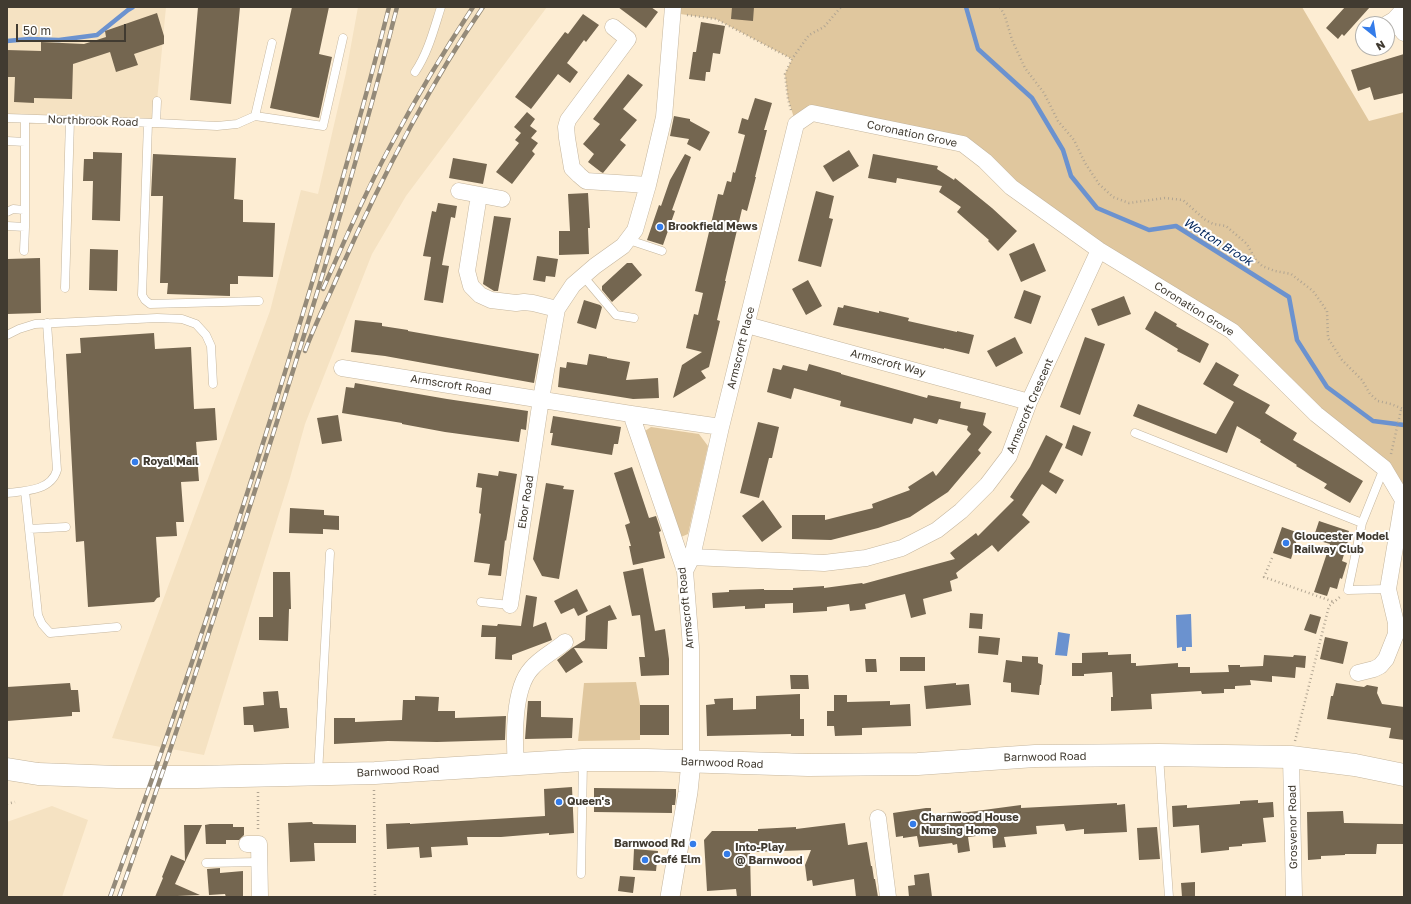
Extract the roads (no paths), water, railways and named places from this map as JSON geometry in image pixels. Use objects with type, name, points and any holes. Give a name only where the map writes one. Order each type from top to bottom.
[{"type":"main road","name":"Barnwood Road","points":[[7,769],[38,774],[117,777],[318,775],[375,773],[583,760],[808,765],[918,764],[1034,756],[1158,755],[1291,757],[1355,765],[1404,775]]},
{"type":"main road","name":"Barnwood Road","points":[[11,794],[26,778],[38,774]]},
{"type":"street","points":[[479,195],[467,271],[471,286],[480,295],[491,300],[516,304],[524,302],[532,303],[558,309],[574,285],[595,266],[623,246],[635,230],[648,185],[664,117],[673,10]]},
{"type":"street","points":[[1395,18],[1404,33]]},
{"type":"street","points":[[613,27],[628,39],[568,120],[566,127],[572,168],[586,181],[648,185]]},
{"type":"street","name":"Coronation Grove","points":[[796,124],[812,113],[963,144],[985,161],[1011,187],[1099,250],[1232,331],[1316,414],[1385,470],[1403,500],[1388,589],[1396,623],[1396,634],[1392,647],[1386,659],[1380,666],[1358,673]]},
{"type":"street","name":"Armscroft Place","points":[[688,564],[796,124]]},
{"type":"street","points":[[459,191],[502,199]]},
{"type":"street","name":"Armscroft Crescent","points":[[688,564],[824,563],[866,558],[902,548],[937,530],[961,511],[987,485],[1009,456],[1029,402],[1099,250]]},
{"type":"street","name":"Ebor Road","points":[[510,605],[542,399],[558,309]]},
{"type":"street","name":"Armscroft Way","points":[[747,325],[1029,402]]},
{"type":"street","name":"Armscroft Road","points":[[342,368],[721,427]]},
{"type":"street","name":"Armscroft Road","points":[[631,414],[688,564],[691,647],[691,762]]},
{"type":"street","points":[[516,765],[516,710],[522,687],[530,670],[545,656],[564,642]]},
{"type":"street","name":"Grosvenor Road","points":[[1291,757],[1294,897]]},
{"type":"street","points":[[670,897],[688,792],[691,762]]},
{"type":"street","points":[[878,818],[888,897]]},
{"type":"street","points":[[253,844],[259,862],[260,897]]},
{"type":"lane","points":[[415,72],[421,64],[441,7]]},
{"type":"lane","points":[[272,43],[255,116],[323,126],[343,38]]},
{"type":"lane","points":[[157,101],[152,123],[142,296],[150,304],[259,301]]},
{"type":"lane","name":"Northbrook Road","points":[[7,118],[217,126],[237,124],[255,116]]},
{"type":"lane","points":[[24,251],[25,119]]},
{"type":"lane","points":[[65,288],[70,120]]},
{"type":"lane","points":[[7,141],[25,142]]},
{"type":"lane","points":[[9,209],[24,210]]},
{"type":"lane","points":[[7,226],[25,227]]},
{"type":"lane","points":[[629,240],[662,251]]},
{"type":"lane","points":[[583,276],[616,315],[634,318]]},
{"type":"lane","points":[[7,336],[19,329],[35,324],[157,318],[182,319],[196,324],[206,335],[211,346],[213,384]]},
{"type":"lane","points":[[7,493],[25,491],[43,486],[51,482],[56,476],[57,470],[47,324]]},
{"type":"lane","points":[[1134,433],[1362,523]]},
{"type":"lane","points":[[1385,470],[1362,523],[1348,590],[1388,589]]},
{"type":"lane","points":[[25,491],[38,615],[45,629],[50,633],[56,633],[117,627]]},
{"type":"lane","points":[[29,529],[66,527]]},
{"type":"lane","points":[[318,775],[330,553]]},
{"type":"lane","points":[[481,602],[510,605]]},
{"type":"lane","points":[[1158,755],[1169,897]]},
{"type":"lane","points":[[581,874],[583,760]]},
{"type":"lane","points":[[206,863],[259,862]]},
{"type":"water","points":[[1191,614],[1192,647],[1186,647],[1186,651],[1182,651],[1182,647],[1177,648],[1176,615]]},
{"type":"water","points":[[1058,632],[1070,634],[1067,656],[1055,655]]},
{"type":"waterway","name":"Wotton Brook","points":[[7,41],[29,39],[59,40],[97,35],[133,7]]},
{"type":"waterway","name":"Wotton Brook","points":[[966,7],[978,49],[1032,98],[1063,150],[1071,176],[1097,208],[1149,230],[1176,226],[1289,297],[1297,340],[1327,387],[1373,421],[1404,425]]},
{"type":"railway","points":[[110,897],[195,653],[274,408],[334,208],[389,7]]},
{"type":"railway","points":[[119,897],[194,678],[301,345],[361,143],[397,7]]},
{"type":"railway","points":[[323,289],[382,161],[431,74],[473,7]]},
{"type":"railway","points":[[305,351],[317,321],[371,204],[405,137],[442,71],[483,7]]},
{"type":"place","name":"Brookfield Mews","points":[[660,227]]},
{"type":"place","name":"Royal Mail","points":[[135,462]]},
{"type":"place","name":"Gloucester Model Railway Club","points":[[1286,543]]},
{"type":"place","name":"Queen's","points":[[559,802]]},
{"type":"place","name":"Charnwood House Nursing Home","points":[[913,824]]},
{"type":"place","name":"Barnwood Rd","points":[[693,844]]},
{"type":"place","name":"Into-Play @ Barnwood","points":[[727,854]]},
{"type":"place","name":"Café Elm","points":[[645,860]]}]
